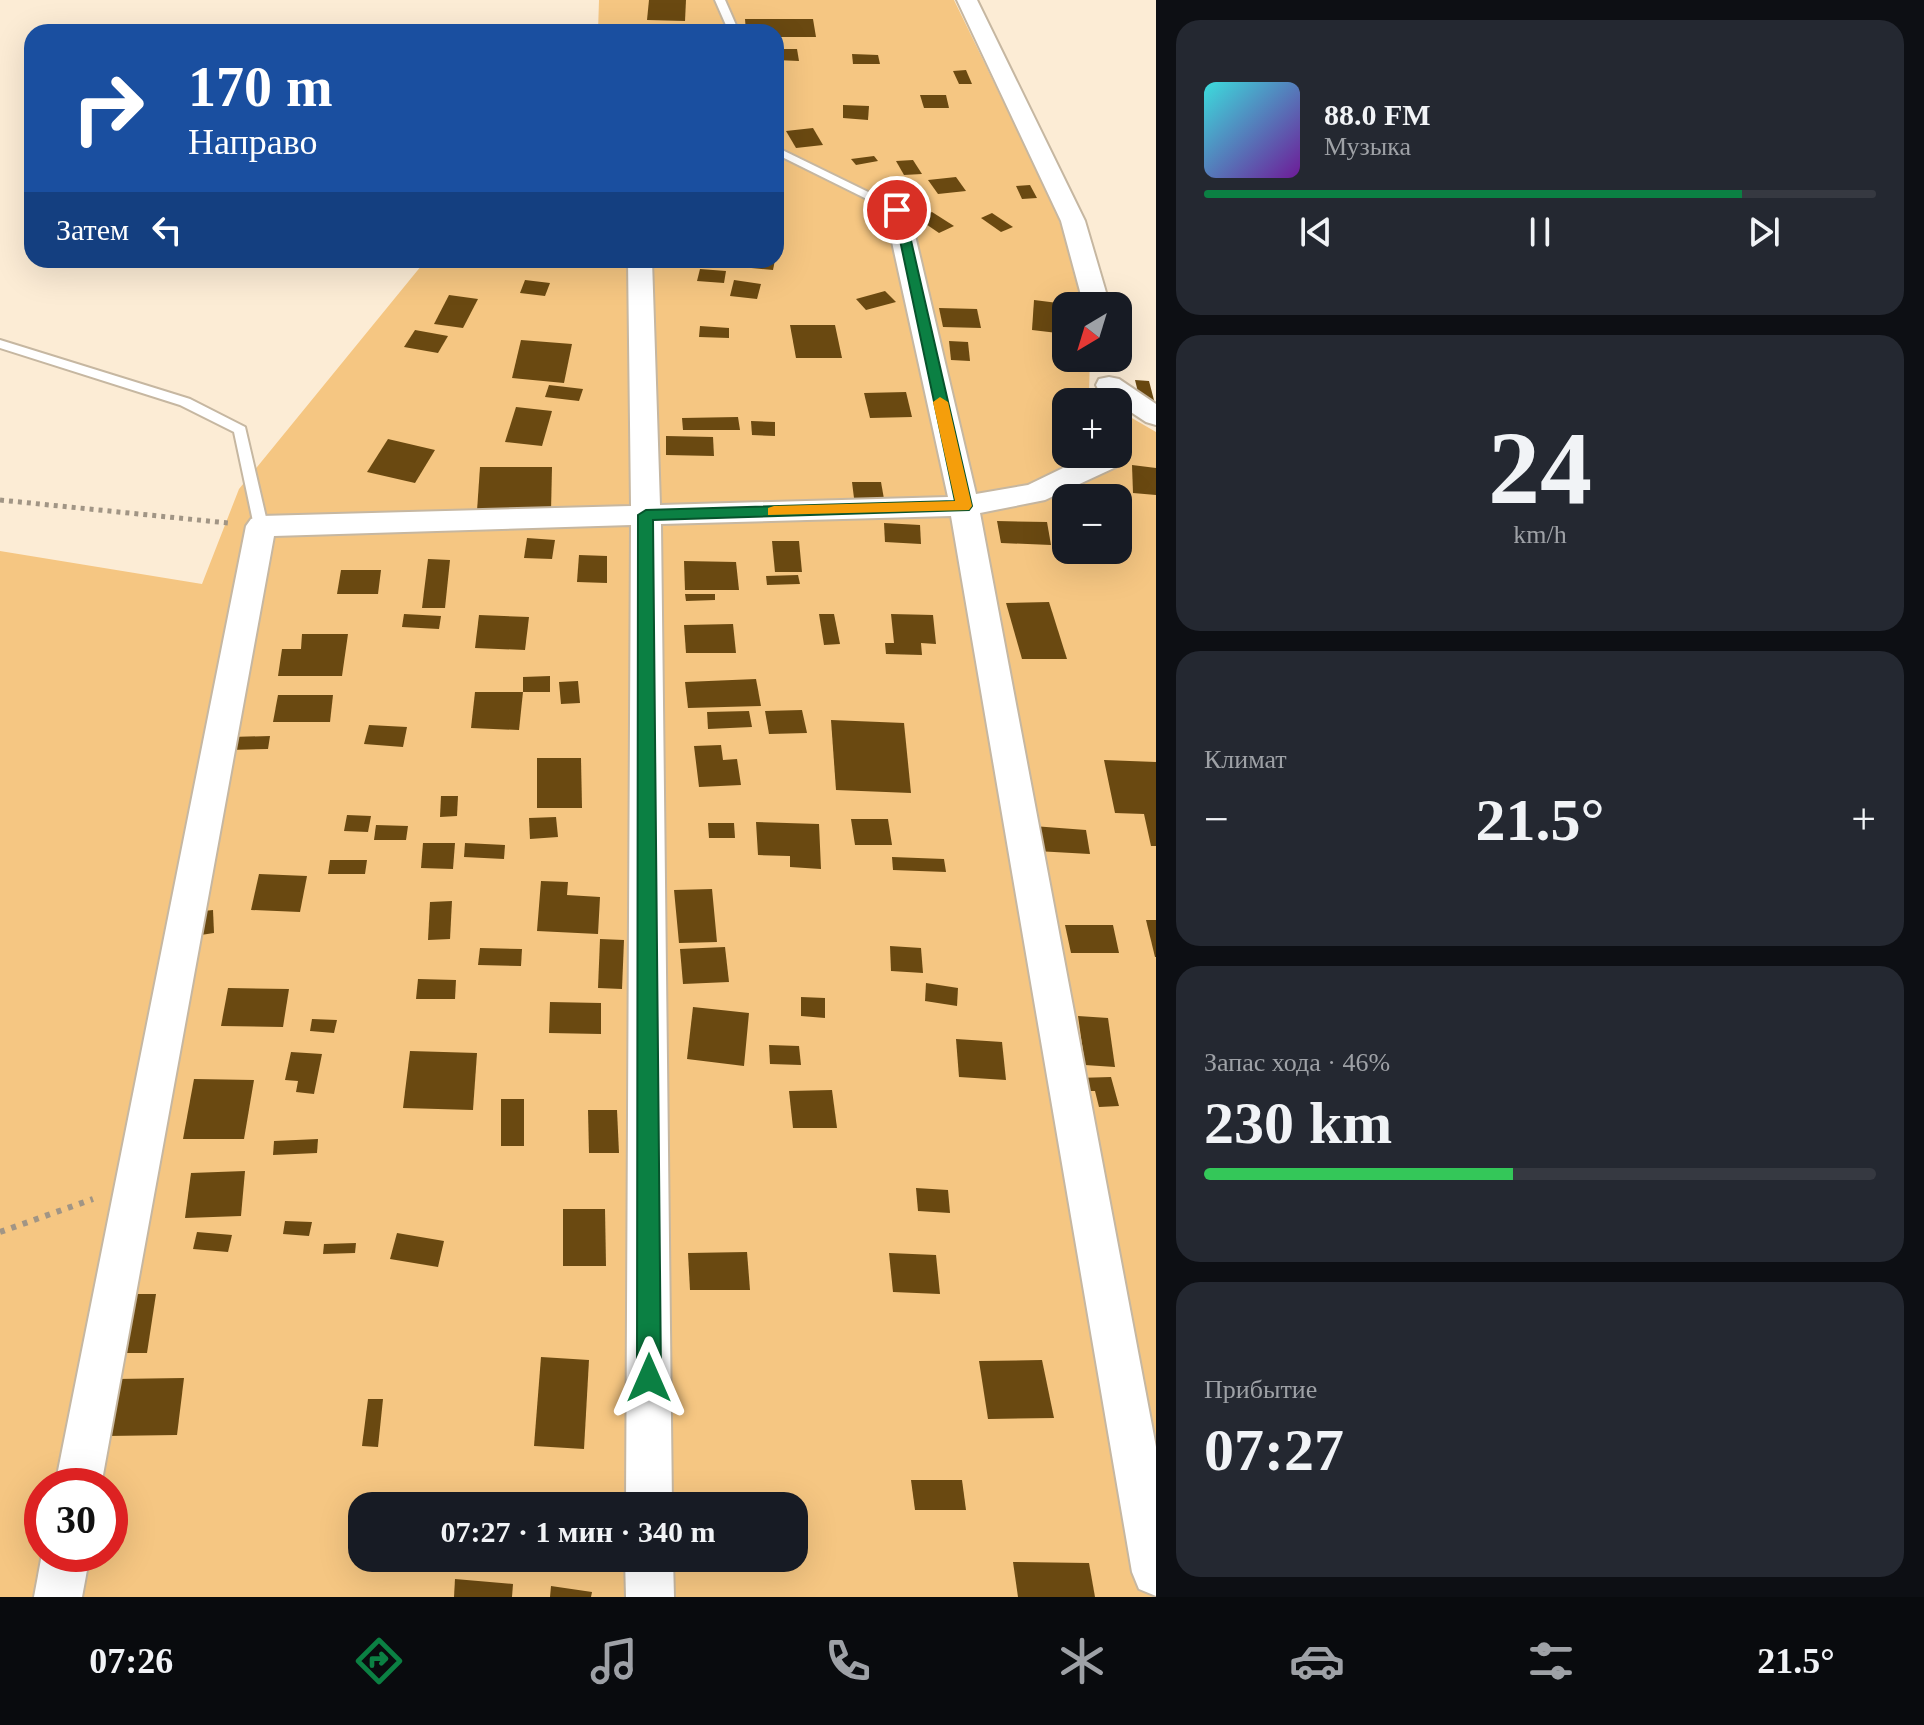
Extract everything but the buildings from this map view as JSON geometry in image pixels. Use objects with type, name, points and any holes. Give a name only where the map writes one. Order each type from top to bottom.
[{"type":"street","points":[[967,0],[1073,221],[1093,292]]},
{"type":"street","points":[[897,210],[964,506],[1156,1572]]},
{"type":"street","points":[[640,268],[646,515],[649,1492]]},
{"type":"street","points":[[1108,382],[1156,416]]},
{"type":"street","points":[[81,1468],[261,526],[964,506],[1035,493],[1089,468]]},
{"type":"street","points":[[58,1597],[63,1572]]},
{"type":"street","points":[[649,1572],[650,1597]]},
{"type":"lane","points":[[720,0],[730,24]]},
{"type":"lane","points":[[784,154],[897,210]]},
{"type":"lane","points":[[0,344],[185,402],[240,430],[261,526]]},
{"type":"path","points":[[0,500],[261,526]]},
{"type":"path","points":[[0,1232],[136,1184]]},
{"type":"shaded area","points":[[599,0],[954,0],[1055,208],[1082,292],[1052,292],[1052,372],[1090,372],[1089,388],[1052,388],[1052,468],[1132,468],[1132,418],[1156,432],[1156,1597],[0,1597],[0,551],[202,584],[239,489],[419,268],[784,268],[784,24],[598,24]]},
{"type":"slow traffic","points":[[774,512],[964,506],[940,402]]},
{"type":"route","points":[[649,1378],[646,515],[964,506],[897,210]]}]
